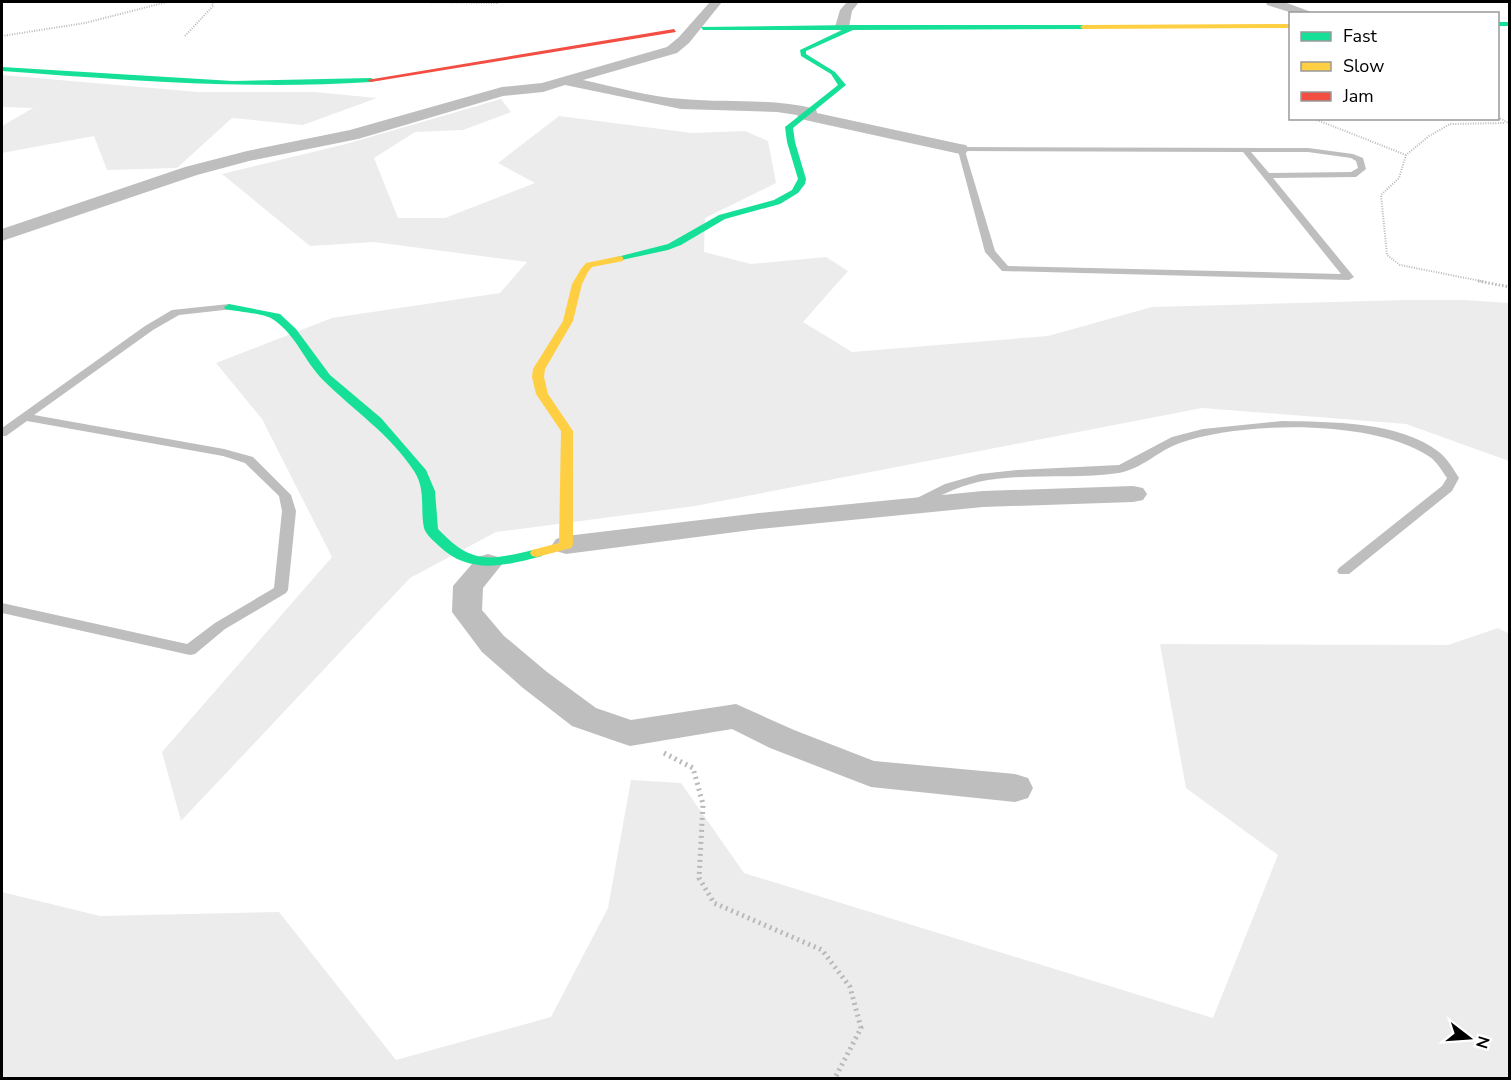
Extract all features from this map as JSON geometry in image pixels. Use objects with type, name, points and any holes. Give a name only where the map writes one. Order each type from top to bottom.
[{"type":"street","points":[[2,235],[192,171],[248,156],[352,135],[502,92],[543,87],[672,50],[684,40],[716,2]]},
{"type":"street","points":[[848,27],[846,10],[853,2]]},
{"type":"street","points":[[1272,2],[1304,12]]},
{"type":"street","points":[[704,28],[1289,26]]},
{"type":"street","points":[[566,545],[567,431],[551,412],[539,383],[539,369],[569,320],[581,272],[589,265],[669,247],[721,218],[782,200],[796,191],[803,182],[803,176],[788,133],[789,127],[842,85],[833,73],[803,55],[803,50],[848,27]]},
{"type":"street","points":[[2,69],[260,85],[328,84],[370,80],[674,31]]},
{"type":"street","points":[[564,81],[681,105],[777,106],[960,149]]},
{"type":"street","points":[[229,307],[276,316],[292,331],[326,377],[377,421],[420,470],[429,491],[431,531],[458,556],[488,563],[566,545],[759,521],[983,499],[1133,494]]},
{"type":"street","points":[[488,563],[468,585],[467,612],[493,644],[535,680],[584,717],[630,733],[736,716],[783,739],[871,774],[1015,788]]},
{"type":"lane","points":[[1245,150],[1349,277],[1005,269],[990,252],[960,149],[1245,150],[1335,153],[1353,156],[1360,160],[1362,169],[1353,174],[1267,176]]},
{"type":"lane","points":[[2,434],[149,328],[176,312],[229,307]]},
{"type":"lane","points":[[2,608],[190,650],[220,626],[281,590],[284,577],[289,511],[285,495],[249,460],[224,453],[24,417]]},
{"type":"lane","points":[[902,508],[958,482],[992,476],[1122,468],[1177,440],[1229,428],[1292,424],[1359,427],[1402,439],[1440,457],[1449,467],[1452,478],[1447,489],[1344,571]]},
{"type":"path","points":[[2,36],[70,26],[137,12],[167,2]]},
{"type":"path","points":[[184,36],[208,11],[212,2]]},
{"type":"path","points":[[421,2],[499,3]]},
{"type":"path","points":[[1499,118],[1505,123]]},
{"type":"path","points":[[1317,120],[1406,155]]},
{"type":"path","points":[[1509,124],[1450,124],[1406,155],[1399,178],[1380,195],[1387,255],[1400,265],[1509,287]]},
{"type":"path","points":[[630,733],[693,768],[704,804],[699,878],[714,903],[822,950],[850,987],[861,1028],[835,1078]]},
{"type":"shaded area","points":[[2,75],[198,92],[314,92],[377,98],[303,125],[232,118],[177,168],[107,170],[94,136],[2,153],[2,126],[33,108],[2,107]]},
{"type":"shaded area","points":[[501,99],[511,112],[463,130],[415,132],[374,158],[398,218],[445,218],[535,183],[498,163],[559,116],[692,133],[745,131],[768,141],[776,183],[705,218],[704,252],[751,264],[826,257],[848,271],[803,322],[852,352],[1048,336],[1152,307],[1406,300],[1509,303],[1509,461],[1406,424],[1202,408],[695,506],[496,532],[410,578],[181,821],[162,752],[332,557],[262,419],[216,363],[332,318],[500,293],[527,262],[374,242],[310,246],[222,174],[346,144]]},
{"type":"shaded area","points":[[1498,628],[1510,634],[1509,1078],[2,1078],[2,892],[100,916],[279,912],[396,1060],[551,1017],[608,908],[631,780],[681,783],[744,873],[1213,1018],[1278,855],[1186,788],[1160,644],[1448,645]]},
{"type":"traffic: fast","points":[[1499,24],[1510,24]]},
{"type":"traffic: fast","points":[[620,259],[671,246],[716,220],[777,202],[795,191],[802,179],[789,127],[842,85],[833,73],[803,55],[803,50],[853,27]]},
{"type":"traffic: fast","points":[[703,28],[1083,27]]},
{"type":"traffic: fast","points":[[2,69],[233,83],[279,84],[371,80]]},
{"type":"traffic: fast","points":[[229,307],[276,316],[292,331],[326,377],[377,421],[420,470],[429,491],[431,530],[456,553],[479,562],[504,561],[537,553]]},
{"type":"traffic: slow","points":[[1083,27],[1289,26]]},
{"type":"traffic: slow","points":[[537,553],[566,545],[567,431],[542,394],[538,377],[539,369],[568,321],[577,284],[584,271],[589,265],[620,259]]},
{"type":"traffic: jam","points":[[371,80],[674,31]]}]
